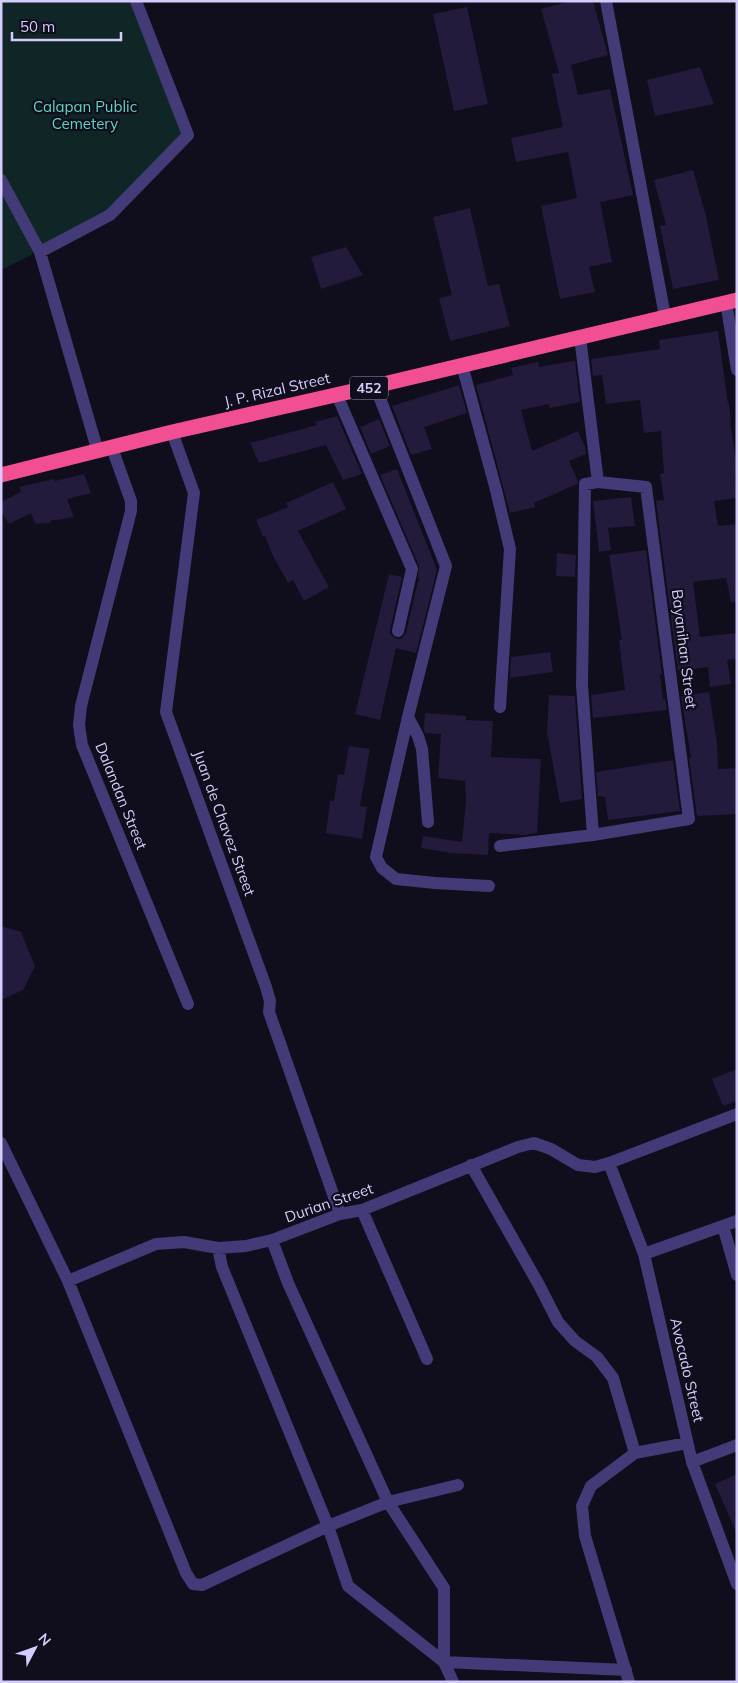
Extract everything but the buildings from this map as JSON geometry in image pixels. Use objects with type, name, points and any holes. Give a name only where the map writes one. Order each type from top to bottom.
[{"type":"highway","name":"J. P. Rizal Street","points":[[1,474],[732,301]]},
{"type":"street","points":[[40,252],[110,215],[188,136],[136,1]]},
{"type":"street","points":[[606,1],[665,316]]},
{"type":"street","name":"Dalandan Street","points":[[1,180],[40,252],[105,450],[131,502],[131,511],[81,706],[79,726],[82,745],[188,1004]]},
{"type":"street","points":[[732,301],[737,370]]},
{"type":"street","points":[[580,337],[598,482],[585,484],[582,656],[582,685],[593,835]]},
{"type":"street","points":[[462,365],[510,549],[500,707]]},
{"type":"street","points":[[375,386],[446,566],[408,717],[376,857],[382,868],[396,879],[489,886]]},
{"type":"street","points":[[337,395],[412,569],[398,630]]},
{"type":"street","name":"Juan de Chavez Street","points":[[172,432],[194,493],[166,712],[266,987],[270,1001],[269,1012],[340,1214]]},
{"type":"street","name":"Bayanihan Street","points":[[500,846],[593,835],[689,819],[646,487],[598,482]]},
{"type":"street","points":[[408,717],[418,736],[422,749],[428,822]]},
{"type":"street","name":"Durian Street","points":[[68,1280],[156,1244],[184,1242],[218,1248],[246,1246],[272,1240],[340,1214],[362,1210],[471,1165],[534,1143],[551,1149],[578,1165],[595,1167],[737,1114]]},
{"type":"street","points":[[1,1143],[68,1280],[186,1573],[193,1584],[202,1584],[328,1526],[388,1502],[458,1485]]},
{"type":"street","name":"Avocado Street","points":[[609,1163],[644,1254],[692,1462],[737,1584]]},
{"type":"street","points":[[471,1165],[558,1322],[575,1341],[597,1356],[613,1378],[635,1453]]},
{"type":"street","points":[[362,1210],[427,1359]]},
{"type":"street","points":[[644,1254],[737,1221]]},
{"type":"street","points":[[723,1226],[737,1274]]},
{"type":"street","points":[[272,1240],[288,1283],[388,1502],[444,1588],[444,1662],[453,1682]]},
{"type":"street","points":[[218,1248],[222,1267],[328,1526],[348,1586],[444,1662],[628,1676],[585,1536],[582,1506],[591,1486],[635,1453],[687,1443]]},
{"type":"street","points":[[692,1462],[737,1445]]},
{"type":"green space","name":"Calapan Public Cemetery","points":[[1,1],[131,1],[183,136],[106,214],[33,251],[31,255],[1,270]]}]
